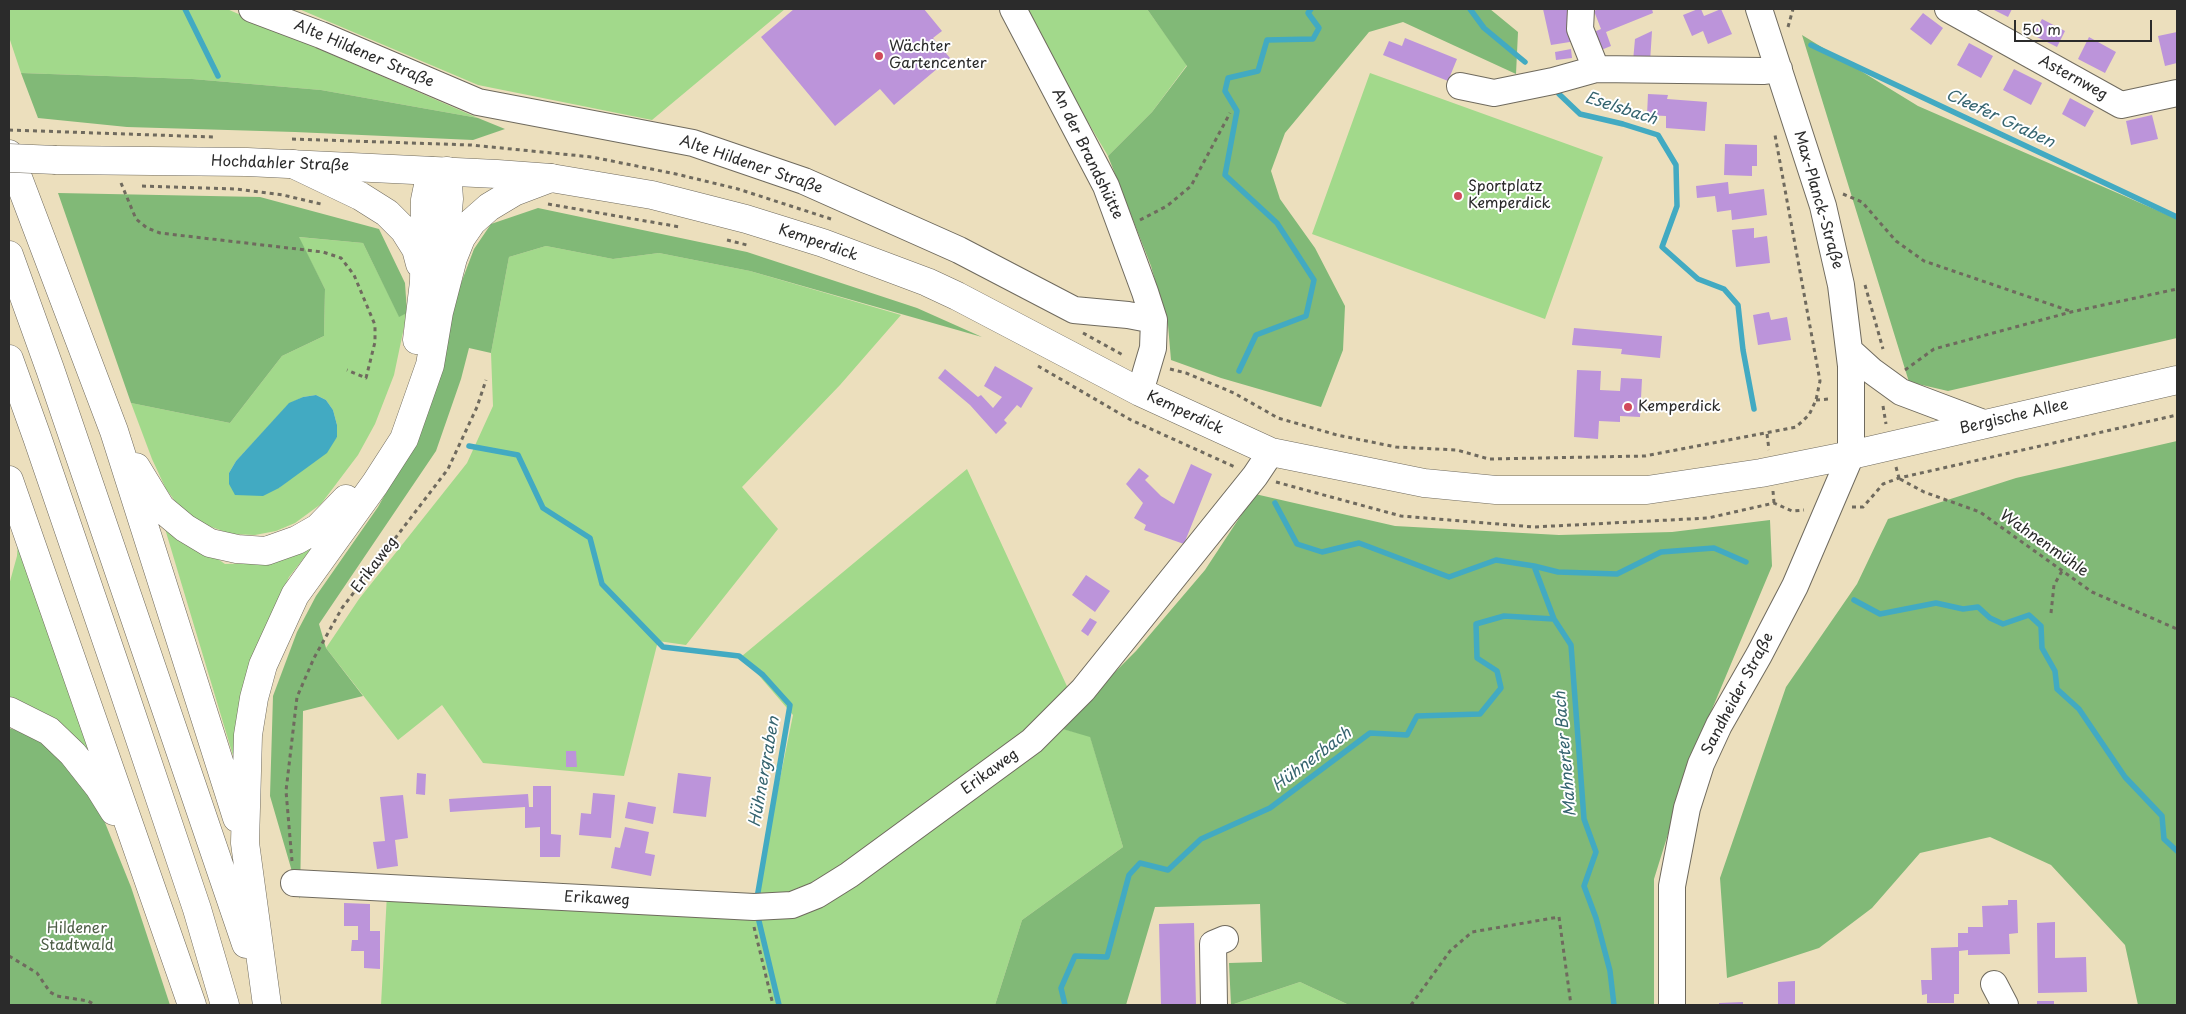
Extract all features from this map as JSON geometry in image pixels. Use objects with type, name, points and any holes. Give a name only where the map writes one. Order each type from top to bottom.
[{"type":"main road","name":"Hochdahler Straße","points":[[9,158],[56,160],[116,177],[291,152],[439,171],[551,178]]},
{"type":"main road","points":[[291,152],[387,212],[404,230],[416,250],[424,282]]},
{"type":"main road","points":[[9,154],[114,431],[245,844]]},
{"type":"main road","points":[[114,431],[161,508],[185,528],[210,543],[237,549],[266,550],[297,540],[318,528],[338,510],[360,481],[379,450],[398,409],[416,344],[424,282],[425,200],[439,171]]},
{"type":"main road","points":[[439,171],[449,199],[440,312]]},
{"type":"main road","points":[[266,1005],[245,844],[248,735],[254,698],[263,665],[295,595],[375,484],[404,439],[430,365],[453,258],[461,238],[472,222],[489,207],[514,192],[551,178]]},
{"type":"main road","name":"Kemperdick","points":[[551,178],[652,195],[746,219],[823,243],[926,282],[957,296],[1140,392],[1272,452],[1424,483],[1496,490],[1647,490],[1762,473],[1851,456]]},
{"type":"main road","points":[[9,255],[98,510],[266,1005]]},
{"type":"main road","points":[[10,365],[122,686],[196,909],[225,1005]]},
{"type":"main road","name":"Bergische Allee","points":[[1851,456],[2177,380]]},
{"type":"main road","points":[[9,480],[192,1005]]},
{"type":"main road","points":[[9,711],[49,731],[73,754],[99,788],[137,848]]},
{"type":"street","name":"Alte Hildener Straße","points":[[252,9],[321,35],[478,102],[693,143],[804,181],[959,250],[1074,310],[1128,315],[1154,320]]},
{"type":"street","name":"An der Brandshütte","points":[[1013,9],[1106,186],[1154,320],[1153,348],[1140,392]]},
{"type":"street","points":[[1581,9],[1580,29],[1596,69]]},
{"type":"street","name":"Max-Planck-Straße","points":[[1759,9],[1823,206],[1841,285],[1850,351],[1851,456]]},
{"type":"street","name":"Asternweg","points":[[1948,9],[2121,104],[2177,93]]},
{"type":"street","points":[[1460,86],[1494,93],[1553,81],[1596,69],[1779,70]]},
{"type":"street","points":[[1850,351],[1872,371],[1901,392],[1986,424]]},
{"type":"street","name":"Erikaweg","points":[[294,883],[754,907],[792,905],[817,895],[849,875],[1032,741],[1083,690],[1255,476],[1272,452]]},
{"type":"street","name":"Sandheider Straße","points":[[1672,1005],[1672,886],[1687,808],[1701,764],[1719,725],[1795,586],[1851,456]]},
{"type":"street","points":[[1214,1005],[1212,944],[1225,939]]},
{"type":"path","points":[[1786,32],[1793,9]]},
{"type":"path","points":[[1122,229],[1167,206],[1191,186],[1230,113]]},
{"type":"path","points":[[9,130],[222,137]]},
{"type":"path","points":[[1148,364],[1186,373],[1234,393],[1278,418],[1337,435],[1396,447],[1457,450],[1488,458],[1645,456],[1796,427],[1809,415],[1816,400],[1820,381],[1774,130]]},
{"type":"path","points":[[291,152],[412,142]]},
{"type":"path","points":[[116,177],[131,185]]},
{"type":"path","points":[[116,177],[136,219],[147,228],[160,233],[323,252],[341,258],[354,275],[375,325],[375,342],[366,378],[347,370]]},
{"type":"path","points":[[141,186],[236,190],[273,194],[328,206]]},
{"type":"path","points":[[1840,193],[1862,202],[1896,241],[1924,261],[2072,312]]},
{"type":"path","points":[[545,204],[688,229]]},
{"type":"path","points":[[726,240],[755,247]]},
{"type":"path","points":[[1900,374],[1934,349],[2072,312],[2177,289]]},
{"type":"path","points":[[1032,362],[1131,420],[1255,476]]},
{"type":"path","name":"Erikaweg","points":[[294,883],[286,791],[297,697],[314,658],[342,608],[448,469],[478,408],[486,380]]},
{"type":"path","name":"Wahnenmühle","points":[[2177,415],[1899,478],[1924,492],[1980,512],[2092,592],[2177,629]]},
{"type":"path","points":[[1774,503],[1792,510]]},
{"type":"path","points":[[2051,613],[2054,585],[2062,571]]},
{"type":"path","points":[[754,907],[752,919],[773,1005]]},
{"type":"path","points":[[1411,1005],[1450,951],[1472,932],[1558,917],[1571,1005]]},
{"type":"path","points":[[9,956],[37,973],[50,992],[57,996],[88,1001],[95,1005]]},
{"type":"green space","points":[[9,9],[227,9],[478,118],[321,90],[192,79],[21,73],[9,37]]},
{"type":"green space","points":[[299,9],[785,9],[652,120],[478,85]]},
{"type":"green space","points":[[1021,9],[1147,9],[1187,65],[1152,112],[1108,156]]},
{"type":"green space","points":[[1147,9],[1490,9],[1518,32],[1516,74],[1403,22],[1369,32],[1285,133],[1271,171],[1280,199],[1315,248],[1345,306],[1343,350],[1321,407],[1221,378],[1171,360],[1168,325],[1151,266],[1108,156],[1152,112],[1187,66]]},
{"type":"green space","points":[[1802,35],[1918,106],[2177,219],[2177,338],[1948,391],[1909,382]]},
{"type":"green space","points":[[21,73],[192,79],[321,90],[478,118],[505,129],[473,140],[127,127],[38,118]]},
{"type":"green space","name":"Sportplatz Kemperdick","points":[[1370,73],[1603,157],[1545,319],[1312,234]]},
{"type":"green space","points":[[58,193],[260,197],[379,229],[405,283],[407,313],[399,317],[363,243],[299,237],[325,289],[324,336],[282,356],[230,423],[131,403]]},
{"type":"green space","points":[[538,208],[747,252],[917,308],[982,337],[750,271],[659,253],[613,259],[546,246],[509,257],[491,353],[469,348],[461,379],[436,451],[319,624],[326,648],[363,696],[303,711],[300,899],[270,796],[273,696],[297,632],[316,596],[378,507],[413,444],[452,307],[474,249],[491,224]]},
{"type":"green space","points":[[298,237],[363,243],[399,316],[407,313],[394,375],[375,424],[358,455],[321,504],[295,523],[276,531],[255,535],[231,534],[206,525],[186,513],[166,489],[152,459],[131,403],[230,423],[282,356],[324,336],[325,289]],"holes":[[[316,395],[326,400],[333,410],[337,425],[337,437],[279,488],[229,484],[229,473],[236,461],[289,404],[303,397]]]},
{"type":"green space","points":[[546,246],[613,259],[659,253],[750,271],[901,315],[840,385],[742,487],[778,529],[686,645],[658,641],[624,776],[483,763],[442,705],[398,740],[326,648],[359,599],[467,463],[493,406],[491,353],[509,257]]},
{"type":"green space","points":[[2177,441],[2177,1005],[2138,1005],[2125,945],[2051,865],[1990,837],[1920,853],[1872,908],[1819,948],[1727,978],[1720,878],[1786,687],[1857,584],[1888,519],[2016,478]]},
{"type":"green space","points":[[967,469],[1071,695],[815,891],[755,901],[793,715],[742,656]]},
{"type":"green space","points":[[1255,494],[1395,526],[1559,535],[1672,532],[1770,520],[1772,566],[1692,757],[1654,879],[1654,1005],[1349,1005],[1300,982],[1231,1005],[1229,963],[1262,962],[1260,904],[1155,907],[1126,1005],[995,1005],[1022,920],[1123,847],[1090,737],[1059,728],[1136,651],[1205,570]]},
{"type":"green space","points":[[163,522],[225,564],[270,563],[318,540],[289,577],[262,634],[242,708],[237,769]]},
{"type":"green space","points":[[19,526],[109,789],[9,704],[9,585],[17,556]]},
{"type":"green space","name":"Hildener Stadtwald","points":[[9,728],[40,738],[91,788],[131,887],[170,1005],[9,1005]]},
{"type":"green space","points":[[1059,728],[1090,736],[1123,847],[1022,920],[995,1005],[381,1005],[387,894],[784,914]]},
{"type":"green space","points":[[1300,982],[1349,1005],[1231,1005]]},
{"type":"water","points":[[316,395],[326,400],[333,410],[337,425],[337,437],[327,453],[279,488],[263,496],[235,495],[229,484],[229,473],[236,461],[289,403],[303,397]]},
{"type":"building","points":[[794,9],[924,9],[942,31],[933,38],[950,58],[894,105],[880,89],[835,126],[761,37]]},
{"type":"building","points":[[1543,9],[1569,9],[1576,41],[1551,45]]},
{"type":"building","points":[[1599,9],[1652,9],[1653,13],[1606,32],[1611,46],[1596,52],[1589,34],[1601,29],[1594,11]]},
{"type":"building","points":[[1701,9],[1704,16],[1721,9],[1732,34],[1708,44],[1703,31],[1692,36],[1683,15]]},
{"type":"building","points":[[1992,9],[2012,9],[2008,17]]},
{"type":"building","points":[[1923,13],[1943,28],[1931,45],[1910,29]]},
{"type":"building","points":[[2042,19],[2065,31],[2057,47],[2033,35]]},
{"type":"building","points":[[1652,31],[1650,62],[1633,61],[1635,39]]},
{"type":"building","points":[[2177,32],[2177,63],[2165,66],[2158,36]]},
{"type":"building","points":[[2089,37],[2116,52],[2105,73],[2078,59]]},
{"type":"building","points":[[1405,38],[1457,59],[1448,81],[1383,55],[1389,41],[1402,46]]},
{"type":"building","points":[[1969,43],[1993,56],[1981,78],[1957,65]]},
{"type":"building","points":[[1571,49],[1572,58],[1556,60],[1555,52]]},
{"type":"building","points":[[2014,69],[2042,83],[2031,105],[2003,90]]},
{"type":"building","points":[[1648,94],[1668,95],[1667,99],[1707,102],[1705,131],[1666,128],[1666,116],[1647,115]]},
{"type":"building","points":[[2070,98],[2094,111],[2085,127],[2062,114]]},
{"type":"building","points":[[2152,115],[2158,139],[2131,145],[2126,121]]},
{"type":"building","points":[[1725,144],[1757,145],[1757,166],[1752,166],[1752,176],[1724,175]]},
{"type":"building","points":[[1728,182],[1729,194],[1764,189],[1767,215],[1732,220],[1731,210],[1717,212],[1715,196],[1697,198],[1696,186]]},
{"type":"building","points":[[1754,228],[1754,238],[1767,236],[1770,263],[1736,267],[1732,230]]},
{"type":"building","points":[[1769,312],[1771,320],[1787,317],[1791,340],[1758,345],[1753,315]]},
{"type":"building","points":[[1574,328],[1662,336],[1660,358],[1621,354],[1622,349],[1572,345]]},
{"type":"building","points":[[995,366],[1033,388],[1021,408],[1017,405],[1004,420],[1007,423],[996,434],[970,405],[938,378],[945,369],[978,397],[981,395],[993,408],[1002,397],[984,386]]},
{"type":"building","points":[[1577,370],[1601,371],[1600,390],[1620,391],[1621,378],[1642,379],[1640,417],[1620,416],[1620,422],[1599,421],[1598,439],[1574,437]]},
{"type":"building","points":[[1191,464],[1212,474],[1184,544],[1144,530],[1146,525],[1134,518],[1143,503],[1126,484],[1139,468],[1149,476],[1145,480],[1161,496],[1174,504]]},
{"type":"building","points":[[1086,575],[1110,591],[1095,612],[1072,595]]},
{"type":"building","points":[[1090,618],[1097,622],[1088,636],[1081,631]]},
{"type":"building","points":[[566,751],[576,751],[577,767],[566,767]]},
{"type":"building","points":[[417,773],[426,774],[425,795],[416,794]]},
{"type":"building","points":[[678,773],[711,777],[706,817],[673,813]]},
{"type":"building","points":[[533,786],[551,786],[551,834],[561,835],[560,857],[540,857],[540,827],[525,828],[525,807],[450,812],[449,799],[528,794],[529,807],[533,807]]},
{"type":"building","points":[[593,793],[615,795],[611,838],[579,835],[581,813],[591,814]]},
{"type":"building","points":[[403,795],[408,838],[395,840],[398,866],[377,869],[373,842],[385,841],[380,797]]},
{"type":"building","points":[[628,802],[656,807],[653,824],[625,818]]},
{"type":"building","points":[[625,827],[649,832],[645,853],[655,855],[651,876],[611,868],[615,847],[620,848]]},
{"type":"building","points":[[2008,900],[2017,900],[2018,933],[2009,934],[2010,954],[1968,955],[1968,950],[1959,951],[1959,994],[1954,994],[1954,1003],[1927,1003],[1927,994],[1922,995],[1921,980],[1932,980],[1931,948],[1958,947],[1958,933],[1968,933],[1968,927],[1983,927],[1982,906],[2008,905]]},
{"type":"building","points":[[344,903],[370,904],[370,931],[380,931],[380,969],[364,968],[364,951],[351,951],[352,940],[358,940],[358,926],[344,926]]},
{"type":"building","points":[[2055,922],[2055,958],[2086,957],[2087,992],[2038,993],[2037,923]]},
{"type":"building","points":[[1194,923],[1196,1005],[1161,1005],[1159,924]]},
{"type":"building","points":[[1795,981],[1795,1005],[1778,1005],[1778,982]]},
{"type":"building","points":[[2037,1001],[2054,1001],[2054,1005],[2037,1005]]},
{"type":"building","points":[[1743,1002],[1743,1005],[1719,1005],[1719,1003]]},
{"type":"waterway","name":"Hühnergraben","points":[[185,9],[218,76]]},
{"type":"waterway","points":[[1239,371],[1256,335],[1306,316],[1314,280],[1277,223],[1225,175],[1237,111],[1225,91],[1228,78],[1258,71],[1267,40],[1313,39],[1319,28],[1308,13],[1311,9]]},
{"type":"waterway","name":"Eselsbach","points":[[1470,9],[1484,28],[1525,62]]},
{"type":"waterway","name":"Cleefer Graben","points":[[1811,45],[2177,217]]},
{"type":"waterway","name":"Eselsbach","points":[[1559,94],[1580,114],[1623,124],[1658,135],[1676,165],[1677,206],[1662,247],[1698,279],[1724,289],[1738,305],[1743,350],[1754,409]]},
{"type":"waterway","name":"Hühnergraben","points":[[469,446],[518,455],[543,508],[590,538],[602,584],[663,647],[739,656],[763,675],[790,705],[757,898]]},
{"type":"waterway","points":[[1275,503],[1297,544],[1322,552],[1359,543],[1449,577],[1496,560],[1558,572],[1617,574],[1661,552],[1714,548],[1746,562]]},
{"type":"waterway","name":"Hühnerbach","points":[[1065,1005],[1061,988],[1075,956],[1107,957],[1129,875],[1140,863],[1168,870],[1201,839],[1270,808],[1370,733],[1407,735],[1417,716],[1480,714],[1501,688],[1497,671],[1477,658],[1476,624],[1504,616],[1554,619],[1534,566]]},
{"type":"waterway","points":[[1854,600],[1880,614],[1936,603],[1963,609],[1978,607],[1990,618],[2003,624],[2029,615],[2041,626],[2042,648],[2055,671],[2057,689],[2079,709],[2125,777],[2162,816],[2164,839],[2177,851]]},
{"type":"waterway","name":"Mahnerter Bach","points":[[1554,619],[1571,645],[1584,819],[1596,852],[1584,886],[1596,918],[1610,971],[1614,1005]]},
{"type":"waterway","name":"Hühnergraben","points":[[758,917],[779,1005]]},
{"type":"place","name":"Wächter Gartencenter","points":[[879,56]]},
{"type":"place","name":"Sportplatz Kemperdick","points":[[1458,196]]},
{"type":"place","name":"Kemperdick","points":[[1628,407]]}]
